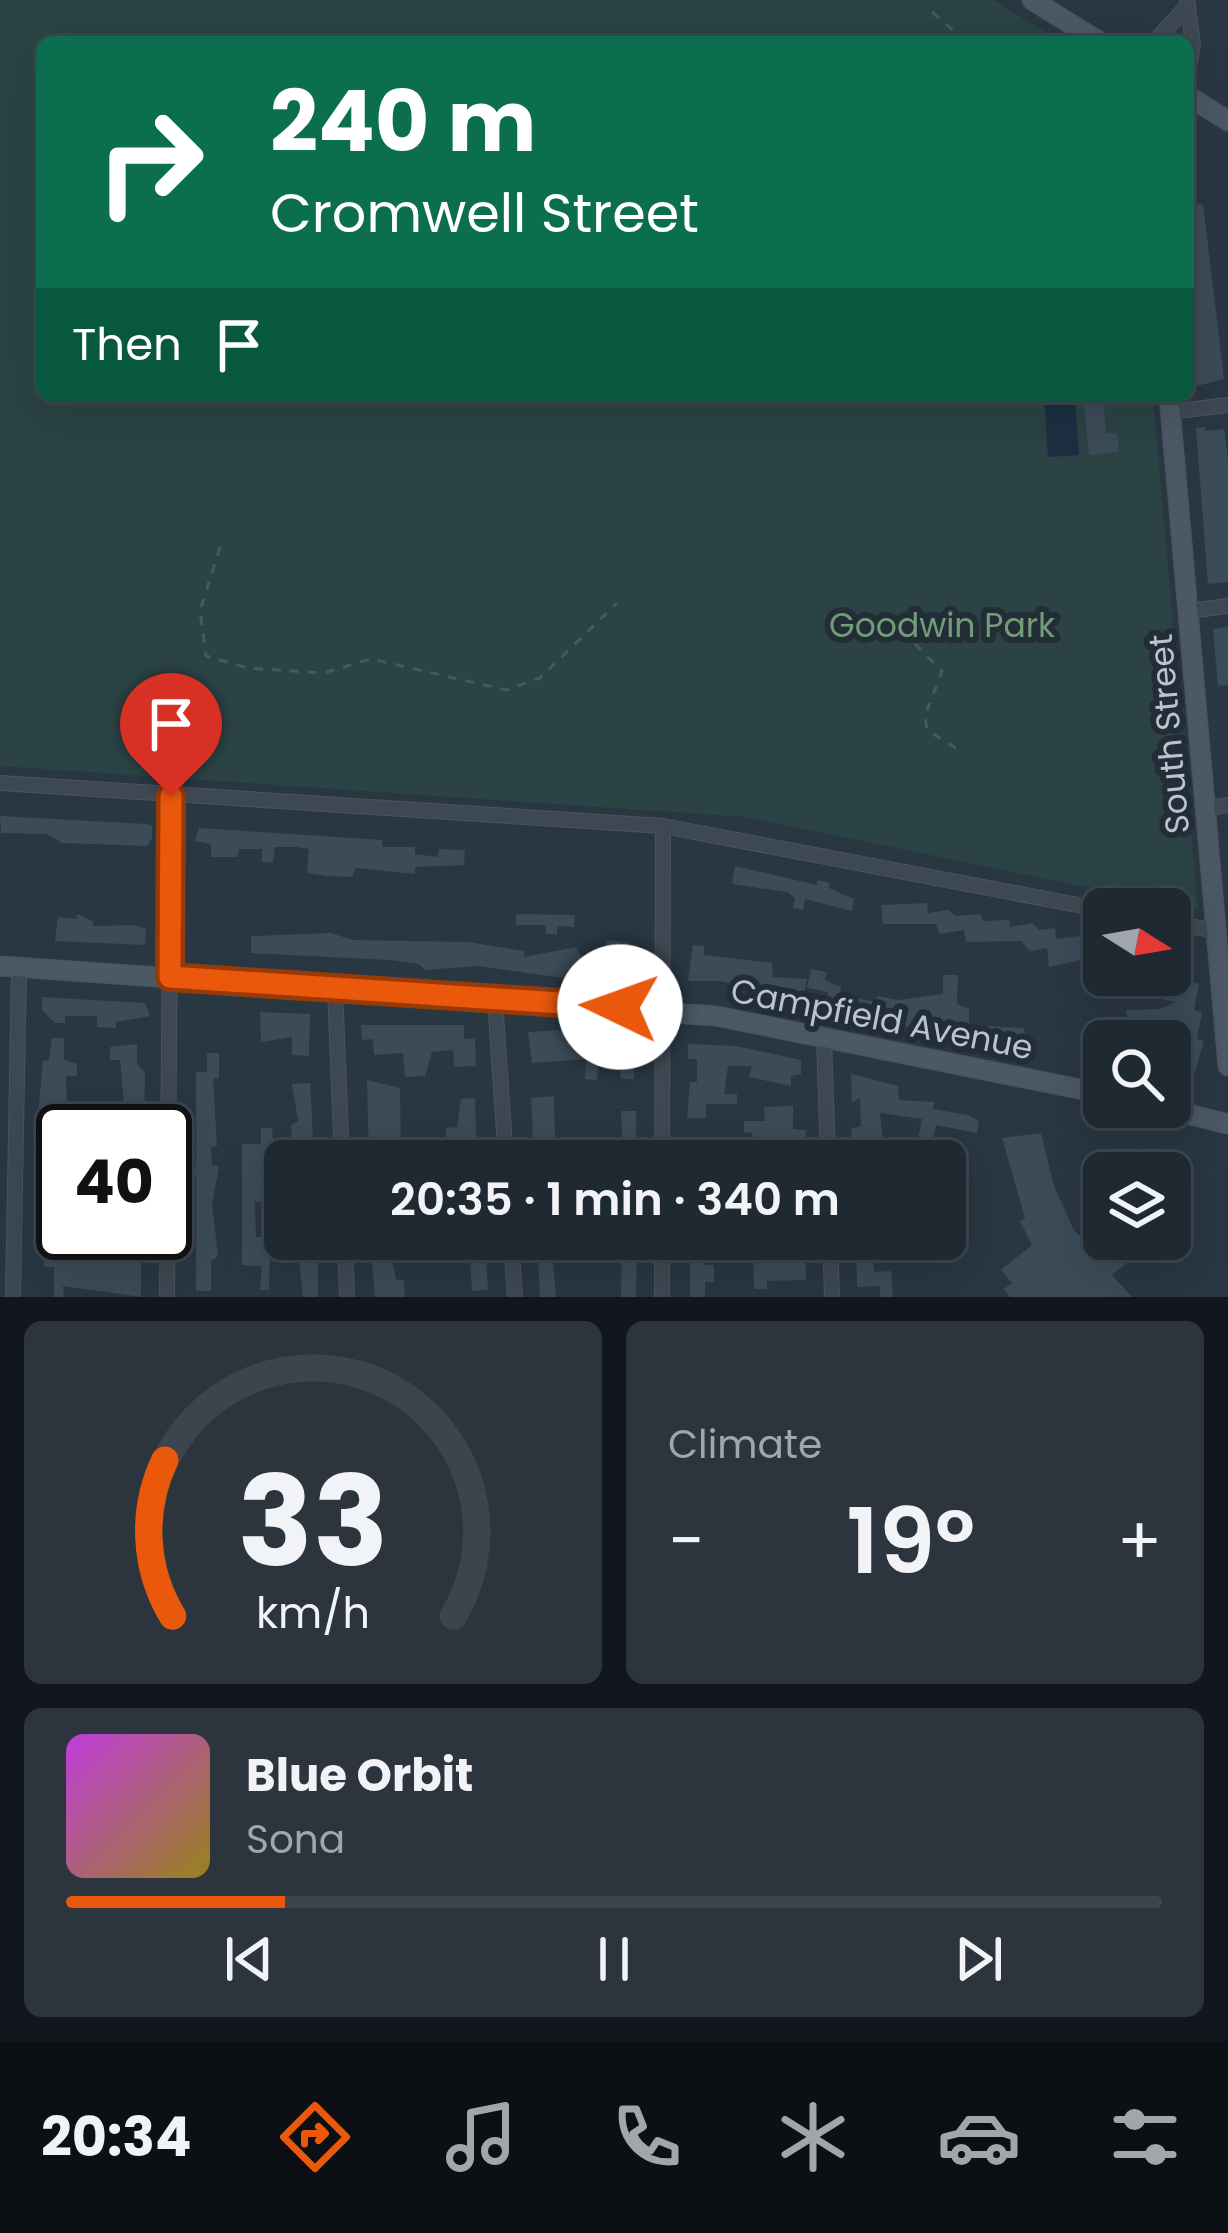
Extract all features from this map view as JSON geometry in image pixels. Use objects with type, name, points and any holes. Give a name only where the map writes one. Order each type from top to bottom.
[{"type":"street","points":[[1032,0],[1090,36]]},
{"type":"street","points":[[1159,36],[1188,3]]},
{"type":"street","points":[[1188,3],[1190,36]]},
{"type":"street","points":[[1194,100],[1228,121]]},
{"type":"street","points":[[1170,404],[1228,404]]},
{"type":"street","name":"South Street","points":[[1170,404],[1204,809],[1224,975],[1228,1066]]},
{"type":"street","points":[[1189,611],[1228,606]]},
{"type":"street","points":[[0,783],[663,826],[1083,906]]},
{"type":"street","points":[[167,1297],[171,796]]},
{"type":"street","points":[[1204,809],[1228,806]]},
{"type":"street","points":[[662,1140],[663,826]]},
{"type":"street","points":[[1191,926],[1216,931]]},
{"type":"street","points":[[9,966],[14,1297]]},
{"type":"street","name":"Campfield Avenue","points":[[9,966],[662,1010],[824,1036],[1083,1090]]},
{"type":"street","points":[[335,988],[341,1140]]},
{"type":"street","points":[[495,1000],[505,1140]]},
{"type":"street","points":[[824,1036],[827,1140]]},
{"type":"street","points":[[1191,1115],[1228,1124]]},
{"type":"street","points":[[346,1260],[347,1297]]},
{"type":"street","points":[[512,1260],[515,1297]]},
{"type":"street","points":[[662,1260],[662,1297]]},
{"type":"street","points":[[831,1260],[832,1297]]},
{"type":"path","points":[[932,12],[956,36]]},
{"type":"path","points":[[220,547],[200,611],[206,656],[248,668],[322,673],[371,659],[506,690],[540,678],[617,603]]},
{"type":"path","points":[[902,631],[942,671],[925,716],[928,730],[962,752]]},
{"type":"green space","name":"Goodwin Park","points":[[0,0],[994,0],[1051,36],[36,36],[36,402],[1154,402],[1198,910],[1191,909],[1191,888],[1091,888],[745,817],[0,766]]},
{"type":"water","points":[[1044,402],[1075,402],[1079,455],[1048,457]]},
{"type":"building","points":[[1203,204],[1224,379],[1194,387],[1194,205]]},
{"type":"building","points":[[1084,402],[1103,402],[1106,434],[1117,433],[1119,452],[1089,455]]},
{"type":"building","points":[[1196,428],[1206,431],[1224,429],[1228,461],[1228,582],[1208,584]]},
{"type":"building","points":[[1228,627],[1228,685],[1218,686],[1213,629]]},
{"type":"building","points":[[0,816],[147,824],[152,826],[152,838],[147,846],[62,843],[47,834],[1,833]]},
{"type":"building","points":[[199,828],[382,840],[382,847],[415,847],[415,854],[438,857],[439,849],[465,850],[464,865],[415,867],[415,874],[356,868],[352,877],[326,876],[307,873],[309,849],[297,847],[275,847],[273,863],[262,862],[262,849],[239,849],[238,857],[211,857],[211,844],[195,841]]},
{"type":"building","points":[[735,866],[817,885],[817,880],[830,883],[829,888],[854,899],[852,911],[805,899],[803,910],[793,908],[795,898],[787,892],[732,884]]},
{"type":"building","points":[[927,903],[928,913],[981,914],[983,921],[1009,920],[1010,927],[1032,923],[1039,930],[1055,928],[1056,939],[1083,935],[1083,960],[1049,967],[1047,948],[1030,951],[1021,941],[966,942],[964,930],[939,934],[936,924],[883,924],[881,905]]},
{"type":"building","points":[[77,914],[93,921],[93,926],[146,929],[145,945],[55,941],[58,917],[77,919]]},
{"type":"building","points":[[516,914],[575,915],[574,927],[557,926],[557,934],[546,934],[546,925],[516,925]]},
{"type":"building","points":[[331,933],[353,940],[468,942],[524,951],[524,957],[576,947],[583,960],[606,960],[606,940],[629,942],[634,978],[578,980],[477,966],[425,970],[419,964],[390,960],[251,953],[251,936]]},
{"type":"building","points":[[693,945],[704,946],[704,955],[772,963],[773,977],[807,979],[803,998],[720,981],[688,981]]},
{"type":"building","points":[[811,969],[827,972],[825,980],[841,987],[840,994],[875,1002],[877,996],[898,1000],[943,994],[943,975],[958,975],[957,1004],[969,1009],[969,1025],[1024,1028],[1027,1042],[1009,1044],[1008,1036],[953,1038],[825,1006],[828,992],[807,988]]},
{"type":"building","points":[[1191,982],[1199,984],[1194,1010],[1202,1012],[1197,1039],[1204,1041],[1191,1085],[1191,1020],[1128,1020],[1126,1010],[1160,1009],[1176,1002],[1162,999],[1191,996]]},
{"type":"building","points":[[42,997],[145,1003],[150,1016],[116,1022],[116,1028],[97,1027],[97,1016],[65,1016],[65,1023],[55,1023],[42,1010]]},
{"type":"building","points":[[260,1012],[310,1014],[309,1056],[292,1055],[292,1037],[261,1042]]},
{"type":"building","points":[[361,1025],[464,1025],[464,1039],[475,1038],[476,1066],[454,1067],[453,1050],[432,1052],[425,1076],[405,1077],[403,1053],[374,1055],[373,1039],[362,1040]]},
{"type":"building","points":[[528,1032],[603,1035],[602,1042],[636,1042],[634,1079],[621,1079],[619,1053],[600,1051],[597,1080],[585,1079],[586,1059],[532,1063]]},
{"type":"building","points":[[52,1038],[64,1038],[64,1060],[77,1064],[77,1076],[66,1076],[67,1104],[39,1104],[43,1061],[49,1060]]},
{"type":"building","points":[[137,1044],[137,1064],[145,1073],[144,1104],[124,1104],[120,1060],[110,1060],[110,1047]]},
{"type":"building","points":[[688,1044],[736,1046],[801,1060],[801,1074],[791,1076],[791,1086],[749,1077],[752,1066],[728,1066],[724,1094],[737,1094],[737,1104],[706,1104],[706,1118],[687,1118],[690,1082],[697,1082],[697,1059],[688,1059]]},
{"type":"building","points":[[207,1053],[219,1053],[219,1078],[213,1078],[217,1146],[211,1147],[212,1165],[219,1166],[212,1205],[218,1256],[211,1261],[211,1291],[196,1291],[196,1175],[192,1166],[196,1166],[196,1072],[207,1072]]},
{"type":"building","points":[[851,1074],[898,1086],[899,1100],[934,1102],[933,1109],[968,1115],[979,1121],[977,1133],[936,1125],[933,1140],[898,1140],[918,1139],[922,1119],[880,1113],[883,1140],[852,1140],[851,1129],[861,1126],[860,1098],[852,1102]]},
{"type":"building","points":[[367,1080],[400,1088],[401,1140],[369,1140]]},
{"type":"building","points":[[310,1083],[313,1140],[292,1140],[291,1125],[298,1121],[292,1084]]},
{"type":"building","points":[[554,1096],[555,1140],[533,1140],[531,1098]]},
{"type":"building","points":[[475,1098],[476,1140],[446,1140],[446,1128],[457,1127],[461,1099]]},
{"type":"building","points":[[793,1106],[793,1129],[806,1130],[805,1140],[752,1140],[752,1132],[744,1133],[744,1121],[765,1121],[764,1107]]},
{"type":"building","points":[[621,1111],[636,1111],[636,1140],[613,1140],[622,1139]]},
{"type":"building","points":[[261,1128],[272,1128],[273,1140],[264,1140],[264,1202],[255,1202],[256,1237],[264,1237],[264,1260],[270,1260],[269,1290],[260,1290],[262,1266],[242,1265],[242,1144],[261,1144]]},
{"type":"building","points":[[1041,1133],[1054,1186],[1074,1230],[1083,1237],[1083,1260],[1130,1260],[1112,1275],[1132,1297],[1010,1297],[1004,1289],[1012,1283],[1001,1270],[1032,1245],[1020,1221],[1025,1218],[1002,1138]]},
{"type":"building","points":[[44,1260],[141,1260],[141,1297],[63,1286],[64,1297],[54,1297],[54,1267],[44,1267]]},
{"type":"building","points":[[299,1260],[318,1260],[318,1297],[303,1297]]},
{"type":"building","points":[[372,1260],[392,1260],[396,1280],[404,1280],[405,1297],[375,1297]]},
{"type":"building","points":[[470,1260],[486,1260],[488,1290],[472,1291]]},
{"type":"building","points":[[538,1260],[553,1260],[556,1297],[540,1297]]},
{"type":"building","points":[[622,1260],[637,1260],[636,1297],[621,1297]]},
{"type":"building","points":[[690,1260],[714,1265],[714,1282],[705,1282],[705,1297],[690,1297]]},
{"type":"building","points":[[753,1260],[806,1260],[806,1280],[767,1281],[767,1289],[754,1289]]},
{"type":"building","points":[[856,1260],[873,1260],[874,1272],[891,1271],[893,1297],[880,1297],[880,1286],[857,1287]]},
{"type":"route","points":[[171,796],[170,977],[620,1007]]}]
